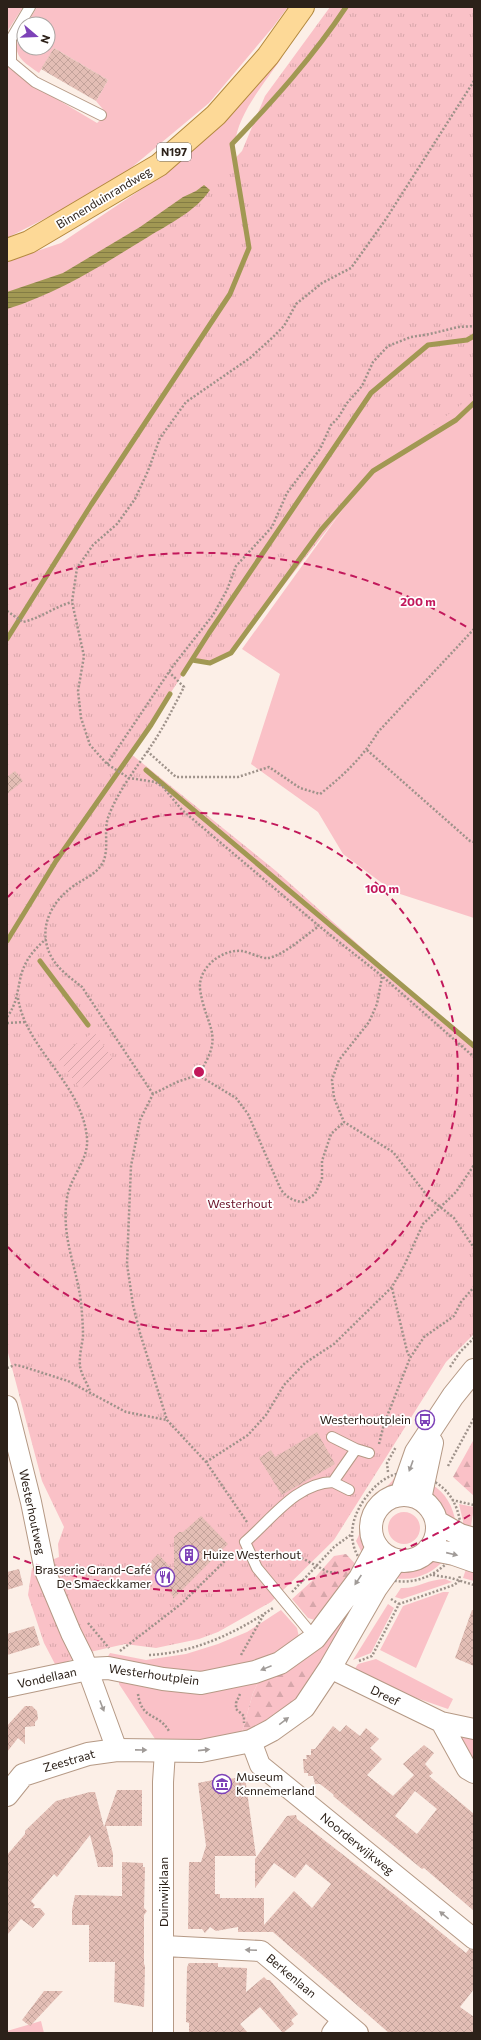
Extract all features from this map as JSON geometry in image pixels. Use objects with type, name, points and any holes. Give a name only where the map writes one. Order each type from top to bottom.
[{"type":"main road","name":"Binnenduinrandweg","points":[[7,250],[29,242],[159,165],[216,114],[268,56],[303,7]]},
{"type":"street","points":[[411,1497],[416,1452],[453,1396],[474,1370]]},
{"type":"street","name":"Westerhoutweg","points":[[7,1406],[31,1502],[45,1571],[88,1669],[117,1750]]},
{"type":"street","points":[[392,1497],[411,1497],[428,1505],[437,1522],[437,1532],[429,1549],[424,1554],[411,1560],[396,1560],[384,1553],[377,1547],[372,1528],[377,1509],[392,1497]]},
{"type":"street","points":[[437,1522],[460,1535],[474,1539]]},
{"type":"street","name":"Westerhoutplein","points":[[88,1669],[143,1665],[201,1683],[237,1677],[280,1663],[315,1638],[360,1578],[377,1547]]},
{"type":"street","points":[[429,1549],[454,1554],[474,1561]]},
{"type":"street","points":[[165,1751],[201,1751],[251,1741],[272,1730],[304,1707],[335,1671],[376,1588],[396,1560]]},
{"type":"street","name":"Vondellaan","points":[[7,1686],[88,1669]]},
{"type":"street","name":"Dreef","points":[[335,1671],[442,1722],[474,1729]]},
{"type":"street","points":[[442,1722],[467,1769],[474,1773]]},
{"type":"street","name":"Noorderwijkweg","points":[[251,1741],[260,1765],[474,1939]]},
{"type":"street","name":"Zeestraat","points":[[7,1794],[23,1776],[88,1754],[117,1750],[165,1751]]},
{"type":"street","name":"Duinwijklaan","points":[[163,2033],[163,1782],[165,1751]]},
{"type":"street","name":"Berkenlaan","points":[[164,1946],[261,1951],[337,2027],[358,2033]]},
{"type":"lane","points":[[30,7],[11,38],[11,62],[34,82],[101,115]]},
{"type":"lane","points":[[332,1437],[356,1449],[373,1451]]},
{"type":"lane","points":[[333,1482],[356,1449]]},
{"type":"lane","points":[[315,1638],[257,1568],[245,1542],[289,1500],[322,1483],[333,1482],[349,1490]]},
{"type":"path","points":[[474,81],[384,222],[351,268],[322,283],[296,304],[284,326],[268,342],[250,358],[186,402],[160,438],[148,471],[135,499],[117,524],[93,545],[77,568],[72,602],[84,656],[78,691],[81,718],[90,745],[106,764],[129,778],[155,782],[163,787],[182,810],[319,926],[382,976],[474,1057]]},
{"type":"path","points":[[106,764],[169,672],[213,615],[227,590],[236,566],[272,527],[287,493],[320,449],[331,425],[362,386],[373,362],[388,346],[411,337],[458,327],[474,326]]},
{"type":"path","points":[[7,611],[23,622],[37,619],[60,605],[72,602]]},
{"type":"path","points":[[147,751],[176,776],[238,777],[269,767],[300,788],[320,794],[340,779],[367,750],[378,732],[474,630]]},
{"type":"path","points":[[153,1094],[82,988],[67,975],[52,957],[46,939],[45,929],[49,913],[59,897],[76,884],[88,878],[104,860],[108,817],[115,800],[147,751],[184,687],[169,672]]},
{"type":"path","points":[[367,750],[470,841],[474,842]]},
{"type":"path","points":[[119,1652],[181,1604],[245,1542],[250,1526],[206,1462],[167,1420],[137,1319],[127,1264],[131,1166],[140,1120],[153,1094],[177,1082],[198,1075],[213,1046],[213,1036],[199,981],[206,969],[217,956],[240,951],[266,959],[276,956],[319,926]]},
{"type":"path","points":[[46,939],[36,947],[27,960],[20,979],[18,998],[20,1011],[34,1038],[68,1086],[81,1116],[87,1139],[82,1165],[67,1196],[64,1223],[67,1243],[81,1302],[82,1335],[80,1367],[90,1391]]},
{"type":"path","points":[[382,976],[377,1004],[369,1022],[339,1060],[332,1080],[334,1098],[344,1122],[393,1152],[439,1207],[454,1218],[474,1248]]},
{"type":"path","points":[[7,1017],[18,998]]},
{"type":"path","points":[[7,1023],[26,1022]]},
{"type":"path","points":[[198,1075],[236,1098],[248,1114],[282,1190],[288,1198],[295,1201],[303,1202],[315,1194],[322,1179],[322,1161],[331,1134],[344,1122]]},
{"type":"path","points":[[206,1462],[248,1435],[266,1415],[284,1385],[305,1363],[334,1344],[392,1287],[404,1266],[423,1224],[456,1192],[474,1165]]},
{"type":"path","points":[[392,1287],[410,1358]]},
{"type":"path","points":[[373,1451],[410,1358],[424,1337],[454,1316],[461,1302],[474,1287]]},
{"type":"path","points":[[7,1368],[15,1365],[21,1366],[68,1381],[90,1391],[126,1412],[167,1420]]},
{"type":"path","points":[[444,1473],[474,1418]]},
{"type":"path","name":"Westerhoutplein","points":[[143,1665],[221,1638],[264,1614],[284,1600],[334,1547],[352,1534],[358,1510],[371,1491],[388,1477]]},
{"type":"path","points":[[442,1479],[440,1485],[452,1499],[474,1505]]},
{"type":"path","points":[[298,1556],[317,1565]]},
{"type":"path","points":[[432,1575],[451,1578],[474,1585]]},
{"type":"path","points":[[335,1671],[372,1656],[399,1604]]},
{"type":"path","name":"Westerhoutplein","points":[[110,1650],[124,1653]]},
{"type":"path","points":[[143,1665],[138,1693],[140,1705],[145,1713],[164,1724],[169,1732],[165,1751]]},
{"type":"green space","points":[[7,7],[23,7],[16,16],[7,32]]},
{"type":"green space","points":[[37,7],[288,7],[209,103],[125,173],[89,196],[7,238],[7,64],[50,95],[97,123],[107,114],[96,101],[108,80],[56,49],[56,16],[32,16]]},
{"type":"green space","name":"Westerhout","points":[[330,7],[474,7],[474,395],[373,471],[231,653],[210,663],[192,660],[131,754],[276,871],[474,1048],[474,1334],[446,1362],[334,1540],[271,1602],[218,1632],[199,1639],[156,1648],[125,1644],[90,1652],[56,1666],[44,1643],[28,1595],[32,1568],[59,1557],[58,1544],[64,1527],[42,1481],[7,1349],[7,298],[74,273],[195,200],[242,151],[265,96]]},
{"type":"green space","points":[[19,56],[49,56],[39,73],[26,64]]},
{"type":"green space","points":[[283,56],[254,98],[241,121],[235,144],[236,187],[7,464],[7,261],[61,243],[170,170],[234,111]]},
{"type":"green space","points":[[474,335],[474,918],[394,892],[343,854],[318,812],[251,764],[280,674],[242,649],[364,480]]},
{"type":"green space","points":[[94,1032],[116,1063],[80,1089],[57,1057]]},
{"type":"green space","points":[[474,1439],[474,1496],[453,1477]]},
{"type":"green space","points":[[395,1477],[401,1478],[375,1500],[369,1510],[366,1523],[368,1550],[365,1559],[356,1541],[360,1532],[364,1514],[371,1501]]},
{"type":"green space","points":[[431,1484],[445,1496],[453,1511],[456,1524],[441,1513],[433,1497]]},
{"type":"green space","points":[[459,1504],[474,1507],[471,1526],[468,1525],[466,1530],[463,1530],[463,1521]]},
{"type":"green space","points":[[404,1512],[410,1513],[417,1519],[420,1528],[419,1534],[413,1541],[404,1544],[398,1543],[391,1537],[388,1528],[389,1522],[395,1515]]},
{"type":"green space","points":[[346,1554],[360,1569],[318,1621],[308,1618],[292,1599],[312,1581],[334,1556]]},
{"type":"green space","points":[[439,1558],[446,1558],[435,1569],[421,1576],[406,1579],[391,1577],[400,1569]]},
{"type":"green space","points":[[468,1563],[474,1566],[474,1581],[463,1578]]},
{"type":"green space","points":[[439,1579],[445,1579],[452,1582],[402,1599],[395,1597],[401,1588],[412,1587]]},
{"type":"green space","points":[[368,1590],[318,1679],[298,1658]]},
{"type":"green space","points":[[443,1592],[449,1592],[416,1668],[380,1650],[403,1606]]},
{"type":"green space","points":[[388,1604],[394,1608],[371,1653],[353,1660]]},
{"type":"green space","points":[[281,1610],[297,1628],[299,1637],[292,1648],[219,1675],[105,1661],[110,1653],[146,1660],[186,1654],[218,1644],[247,1632]]},
{"type":"green space","points":[[298,1658],[316,1674],[305,1696],[240,1739],[253,1693],[261,1676]]},
{"type":"green space","points":[[376,1659],[453,1699],[448,1709],[405,1694],[354,1670],[358,1664]]},
{"type":"green space","points":[[261,1676],[253,1693],[240,1739],[159,1745],[119,1684],[119,1678]]},
{"type":"green space","points":[[474,1733],[474,1764],[457,1737]]},
{"type":"green space","points":[[41,2021],[44,2033],[7,2033],[7,2031]]},
{"type":"shaded area","points":[[204,185],[210,190],[204,198],[190,211],[173,222],[80,278],[44,295],[7,309],[7,292],[63,273],[140,227],[183,197],[196,191]]},
{"type":"building","points":[[56,49],[108,80],[96,101],[41,69],[49,56],[56,56]]},
{"type":"building","points":[[15,771],[23,781],[7,794],[7,777]]},
{"type":"building","points":[[317,1432],[335,1464],[282,1495],[259,1458],[271,1450],[275,1457]]},
{"type":"building","name":"Huize Westerhout","points":[[201,1516],[228,1544],[173,1599],[173,1596],[147,1566],[158,1554],[174,1571],[174,1537],[179,1532],[183,1532]]},
{"type":"building","points":[[19,1569],[23,1585],[7,1590],[7,1572]]},
{"type":"building","points":[[472,1610],[474,1610],[474,1666],[455,1658]]},
{"type":"building","points":[[34,1626],[40,1645],[7,1655],[7,1634]]},
{"type":"building","points":[[25,1706],[32,1706],[37,1711],[38,1719],[35,1722],[35,1726],[25,1727],[25,1744],[18,1738],[7,1752],[7,1726]]},
{"type":"building","points":[[346,1725],[360,1736],[366,1728],[379,1739],[370,1748],[382,1759],[367,1775],[393,1796],[414,1775],[403,1764],[424,1745],[434,1753],[425,1764],[433,1773],[429,1776],[474,1814],[474,1911],[424,1868],[422,1869],[333,1796],[334,1795],[320,1784],[315,1784],[313,1776],[308,1776],[308,1773],[304,1773],[303,1759],[307,1759],[306,1755],[311,1755],[311,1749],[315,1749],[333,1726],[340,1732]],"holes":[[[415,1791],[437,1809],[417,1834],[395,1816]]]},
{"type":"building","points":[[228,1777],[228,1779],[245,1777],[256,1856],[215,1856],[215,1894],[220,1894],[220,1898],[264,1898],[264,1925],[294,1891],[312,1908],[331,1884],[306,1864],[295,1878],[274,1863],[255,1888],[255,1859],[287,1816],[296,1815],[297,1819],[395,1895],[466,1953],[469,1949],[474,1950],[474,1989],[460,2007],[474,2017],[474,2033],[389,2033],[273,1932],[238,1932],[238,1927],[216,1931],[210,1927],[205,1933],[202,1929],[188,1929],[189,1862],[201,1862],[206,1846],[198,1783]]},
{"type":"building","points":[[117,1790],[142,1790],[142,1826],[106,1826],[113,1854],[113,1867],[98,1867],[90,1835],[57,1877],[54,1874],[31,1901],[35,1905],[33,1908],[40,1908],[45,1914],[33,1928],[21,1919],[7,1935],[7,1855],[25,1834],[25,1831],[56,1801],[90,1792],[95,1792],[104,1827]]},
{"type":"building","points":[[122,1862],[143,1863],[143,1867],[145,1867],[144,1908],[147,1911],[144,1915],[144,2007],[114,2002],[115,1962],[89,1962],[89,1925],[72,1925],[72,1910],[75,1895],[122,1896]]},
{"type":"building","points":[[189,1963],[218,1963],[218,1967],[247,1968],[246,1992],[264,1977],[267,1980],[270,1980],[298,2014],[291,2020],[294,2024],[283,2033],[260,2007],[240,2024],[248,2033],[189,2033],[189,2023],[186,2022],[187,1967]]},
{"type":"building","points":[[44,1991],[63,1991],[30,2026],[22,2020]]},
{"type":"waterway","points":[[7,639],[91,505],[230,294],[249,248],[232,144],[292,78],[346,7]]},
{"type":"waterway","points":[[183,674],[371,393],[428,345],[467,340],[474,336]]},
{"type":"waterway","points":[[192,660],[210,663],[231,653],[321,530],[373,471],[456,420],[474,403]]},
{"type":"waterway","points":[[7,941],[56,861],[151,725],[170,694]]},
{"type":"waterway","points":[[146,770],[474,1046]]},
{"type":"waterway","points":[[40,961],[88,1025]]},
{"type":"place","name":"Westerhoutplein","points":[[425,1420]]},
{"type":"place","name":"Huize Westerhout","points":[[189,1555]]},
{"type":"place","name":"Brasserie Grand-Café De Smaeckkamer","points":[[165,1577]]},
{"type":"place","name":"Museum Kennemerland","points":[[222,1784]]}]
